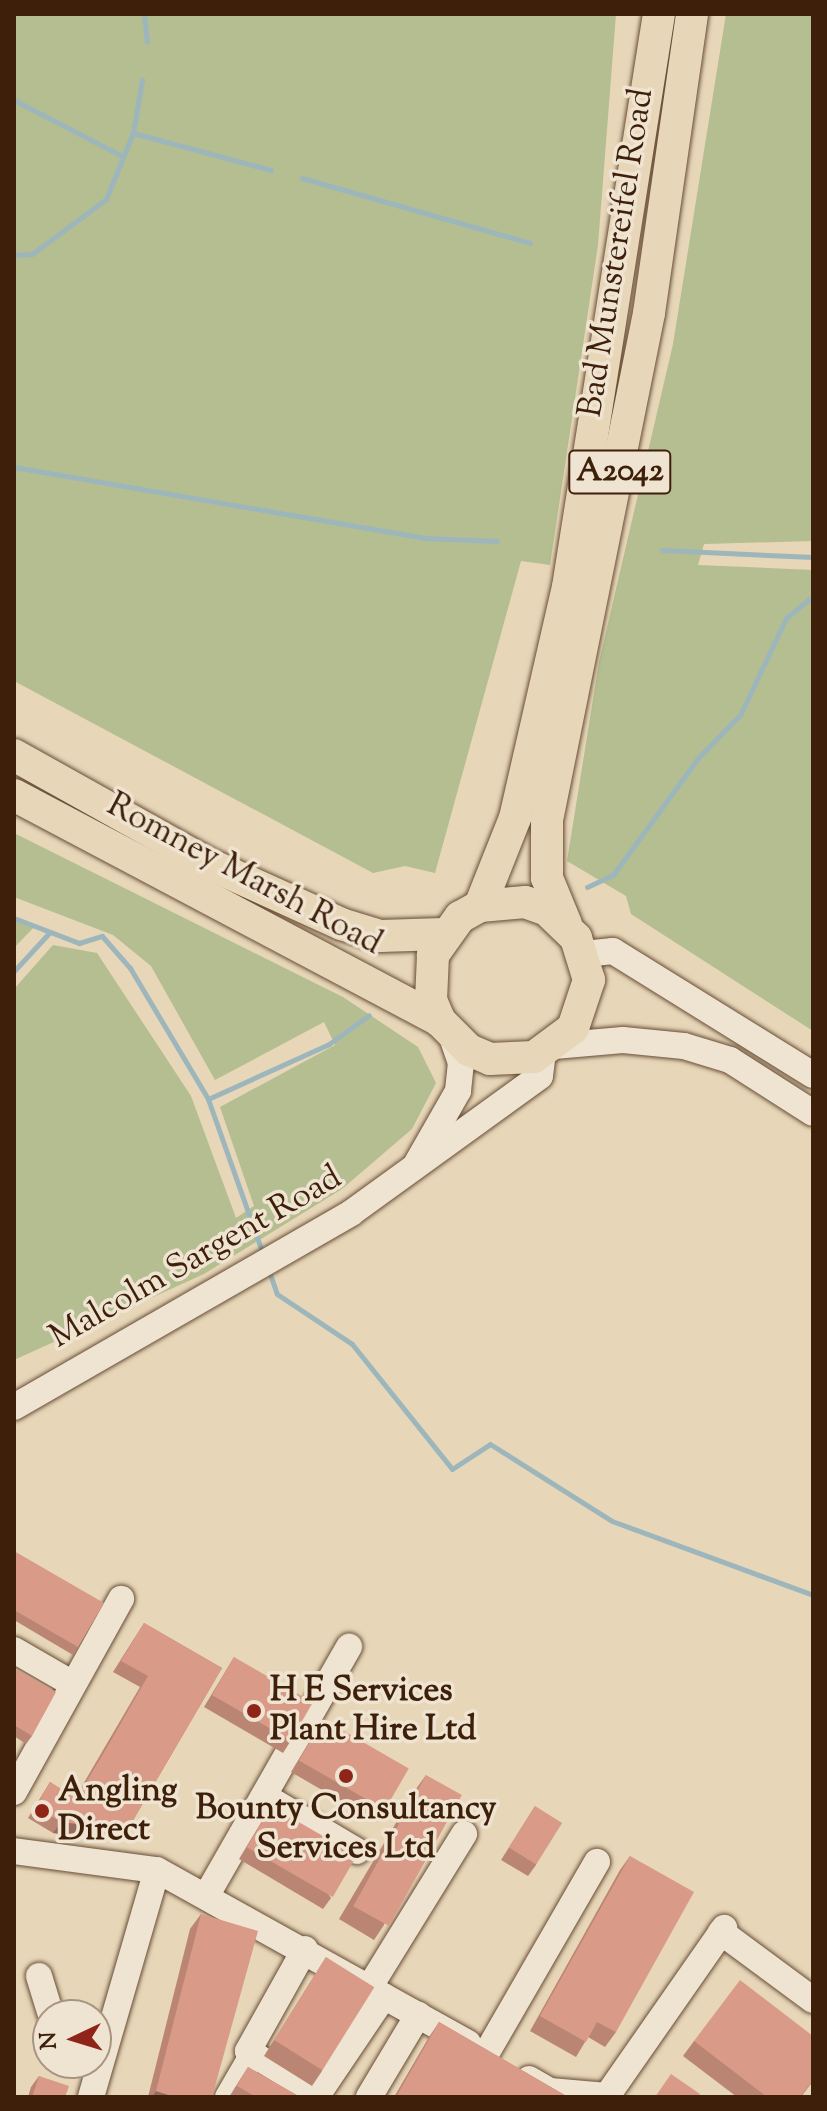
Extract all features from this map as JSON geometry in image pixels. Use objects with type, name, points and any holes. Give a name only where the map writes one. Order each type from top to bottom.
[{"type":"main road","points":[[644,112],[645,14]]},
{"type":"main road","name":"Bad Munstereifel Road","points":[[480,906],[515,818],[566,599],[659,14]]},
{"type":"main road","name":"Bad Munstereifel Road","points":[[566,924],[547,878],[547,820],[649,313],[692,14]]},
{"type":"main road","name":"Romney Marsh Road","points":[[14,755],[209,864],[341,924],[380,936],[443,934]]},
{"type":"main road","name":"Romney Marsh Road","points":[[14,795],[446,1029]]},
{"type":"main road","points":[[525,902],[566,924],[584,954],[585,1005],[548,1049],[490,1059],[446,1029],[429,977],[443,934],[480,906],[525,902]]},
{"type":"street","points":[[584,954],[613,951],[813,1075]]},
{"type":"street","name":"Malcolm Sargent Road","points":[[413,1170],[458,1091],[461,1063],[446,1029]]},
{"type":"street","points":[[548,1049],[623,1040],[684,1046],[730,1060],[813,1113]]},
{"type":"street","name":"Malcolm Sargent Road","points":[[14,1407],[413,1170],[540,1076],[548,1049]]},
{"type":"street","points":[[17,1778],[121,1599]]},
{"type":"street","points":[[208,1893],[349,1647]]},
{"type":"street","points":[[14,1650],[73,1684]]},
{"type":"street","points":[[264,1796],[357,1851]]},
{"type":"street","points":[[305,1949],[248,2051],[318,2094],[464,1834]]},
{"type":"street","points":[[14,1851],[157,1870],[208,1893],[550,2091],[607,2097],[722,1930],[813,2000]]},
{"type":"street","points":[[486,2054],[597,1862]]},
{"type":"street","points":[[112,2014],[157,1870]]},
{"type":"street","points":[[39,1976],[46,1999]]},
{"type":"street","points":[[369,2097],[418,2015]]},
{"type":"street","points":[[228,2097],[253,2054]]},
{"type":"green space","points":[[14,14],[616,14],[598,245],[550,565],[521,561],[435,873],[405,866],[373,873],[14,681]]},
{"type":"green space","points":[[726,14],[813,14],[813,541],[704,544],[698,565],[813,570],[813,1031],[631,914],[626,896],[567,861],[599,662],[673,344]]},
{"type":"green space","points":[[14,833],[343,997],[418,1047],[436,1083],[412,1129],[342,1189],[204,1274],[14,1360],[14,989],[53,945],[97,953],[191,1096],[236,1218],[254,1206],[220,1107],[335,1045],[324,1022],[215,1080],[151,966],[113,935],[14,897]]},
{"type":"green space","points":[[14,918],[35,926],[14,948]]},
{"type":"building","points":[[14,1551],[104,1603],[78,1647],[14,1610]]},
{"type":"building","points":[[144,1623],[222,1668],[128,1829],[115,1822],[112,1828],[61,1822],[36,1807],[50,1782],[76,1799],[106,1749],[148,1676],[121,1661]]},
{"type":"building","name":"H E Services Plant Hire Ltd","points":[[234,1657],[313,1702],[291,1741],[212,1695]]},
{"type":"building","points":[[14,1668],[56,1692],[32,1736],[14,1725]]},
{"type":"building","points":[[323,1719],[409,1768],[385,1810],[299,1761]]},
{"type":"building","points":[[426,1775],[462,1795],[389,1926],[353,1906]]},
{"type":"building","points":[[271,1806],[357,1856],[333,1897],[247,1848]]},
{"type":"building","points":[[535,1806],[562,1823],[536,1865],[509,1848]]},
{"type":"building","points":[[630,1856],[694,1892],[616,2032],[597,2022],[586,2042],[540,2016]]},
{"type":"building","points":[[201,1914],[258,1931],[212,2097],[175,2097],[156,2091]]},
{"type":"building","points":[[326,1957],[374,1987],[322,2070],[274,2040]]},
{"type":"building","points":[[740,1980],[813,2036],[813,2080],[800,2097],[767,2097],[694,2041]]},
{"type":"building","points":[[439,2022],[568,2097],[396,2097]]},
{"type":"building","points":[[248,2067],[300,2097],[256,2097],[237,2086]]},
{"type":"building","points":[[671,2074],[700,2094],[698,2097],[655,2097]]},
{"type":"building","points":[[38,2079],[69,2086],[65,2097],[32,2097]]},
{"type":"waterway","points":[[144,14],[147,42]]},
{"type":"waterway","points":[[14,255],[32,254],[106,199],[133,133],[142,80]]},
{"type":"waterway","points":[[14,100],[122,156]]},
{"type":"waterway","points":[[133,133],[271,170]]},
{"type":"waterway","points":[[302,178],[530,243]]},
{"type":"waterway","points":[[14,467],[424,538],[497,541]]},
{"type":"waterway","points":[[662,550],[813,557]]},
{"type":"waterway","points":[[587,887],[613,875],[698,758],[740,715],[786,618],[813,596]]},
{"type":"waterway","points":[[14,918],[79,943],[102,936],[130,968],[208,1099],[263,1254]]},
{"type":"waterway","points":[[14,971],[50,932]]},
{"type":"waterway","points":[[208,1099],[329,1044],[369,1015]]},
{"type":"waterway","points":[[269,1271],[277,1294],[352,1344],[452,1469],[490,1444],[612,1521],[813,1595]]},
{"type":"place","name":"H E Services Plant Hire Ltd","points":[[254,1711]]},
{"type":"place","name":"Bounty Consultancy Services Ltd","points":[[346,1776]]},
{"type":"place","name":"Angling Direct","points":[[42,1811]]}]
